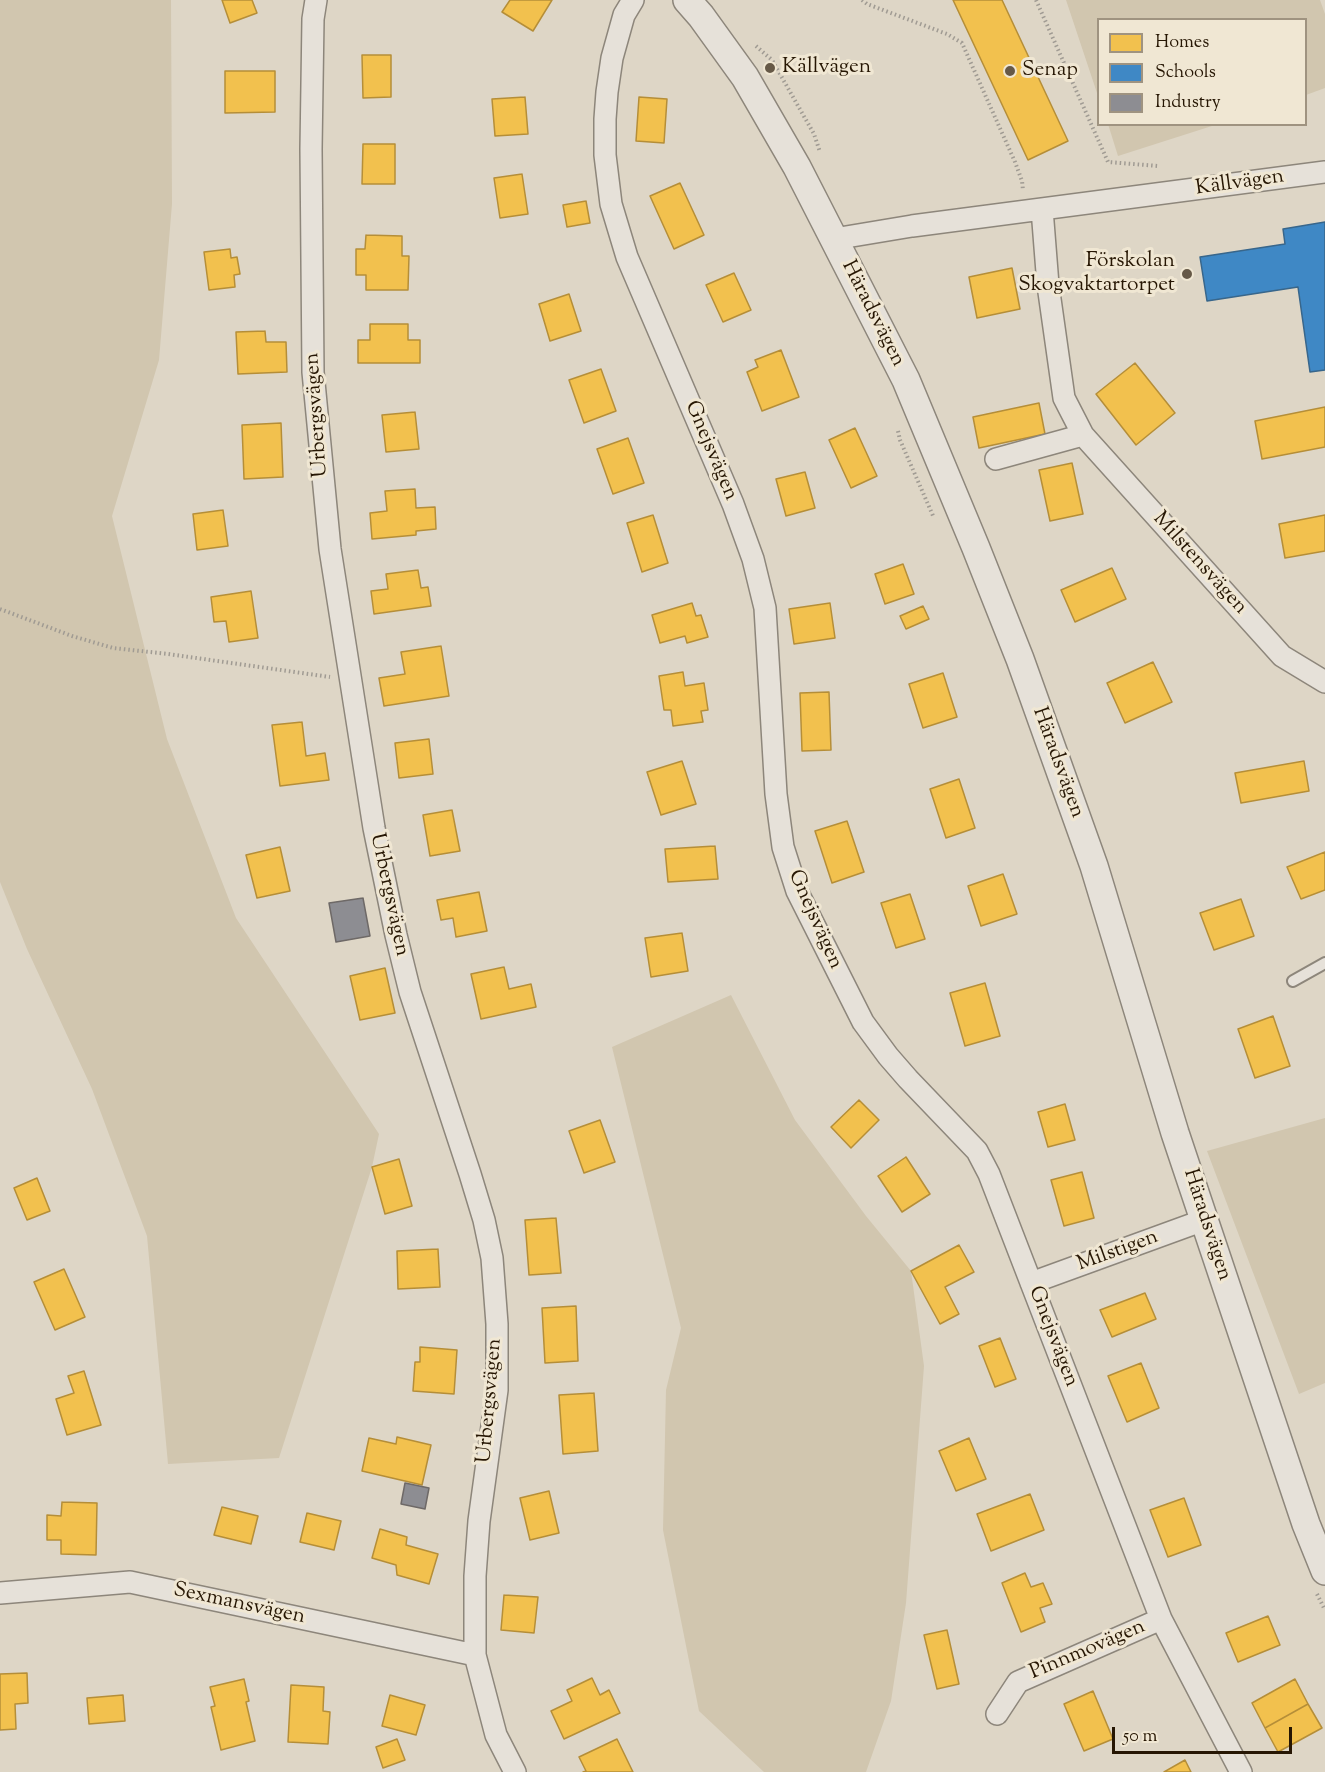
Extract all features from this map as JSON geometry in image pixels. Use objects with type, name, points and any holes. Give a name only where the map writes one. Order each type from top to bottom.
[{"type":"street","name":"Urbergsvägen","points":[[316,0],[310,149],[313,372],[330,549],[374,828],[396,935],[410,992],[484,1220],[492,1258],[497,1324],[497,1390],[479,1521],[475,1576],[475,1655],[496,1735],[515,1772]]},
{"type":"street","name":"Gnejsvägen","points":[[633,0],[624,15],[612,58],[607,92],[605,155],[611,204],[627,257],[733,504],[753,559],[765,608],[776,794],[783,847],[797,891],[863,1022],[908,1079],[977,1151],[994,1187],[1161,1619],[1242,1772]]},
{"type":"street","name":"Häradsvägen","points":[[687,0],[745,77],[797,167],[906,380],[1020,659],[1094,866],[1175,1133],[1306,1524],[1320,1581]]},
{"type":"street","name":"Källvägen","points":[[834,239],[1033,210],[1109,202],[1325,172]]},
{"type":"street","name":"Milstensvägen","points":[[1033,210],[1048,285],[1064,398],[1083,435],[1282,656],[1325,682]]},
{"type":"street","points":[[996,459],[1083,435]]},
{"type":"street","name":"Milstigen","points":[[1031,1283],[1204,1220]]},
{"type":"street","name":"Sexmansvägen","points":[[0,1593],[130,1582],[475,1655]]},
{"type":"street","name":"Pinnmovägen","points":[[997,1714],[1018,1682],[1161,1619]]},
{"type":"lane","points":[[1293,981],[1325,963]]},
{"type":"path","points":[[862,0],[867,4],[947,34],[962,43],[984,90],[1033,210]]},
{"type":"path","points":[[1036,0],[1108,162],[1158,166]]},
{"type":"path","points":[[896,422],[900,440],[932,516],[938,524]]},
{"type":"path","points":[[0,609],[72,636],[112,648],[350,680]]},
{"type":"path","points":[[1320,1581],[1325,1610]]},
{"type":"shaded area","points":[[0,0],[171,0],[172,204],[159,360],[112,516],[167,739],[236,918],[379,1134],[372,1167],[279,1458],[168,1464],[147,1236],[92,1089],[27,949],[0,882]]},
{"type":"shaded area","points":[[1066,0],[1320,0],[1325,14],[1325,88],[1307,95],[1307,18],[1097,18],[1097,93]]},
{"type":"shaded area","points":[[1109,126],[1212,126],[1118,156]]},
{"type":"shaded area","points":[[731,995],[795,1120],[866,1216],[911,1271],[924,1366],[906,1603],[891,1701],[866,1772],[764,1772],[699,1711],[663,1530],[666,1390],[681,1328],[612,1047]]},
{"type":"shaded area","points":[[1325,1118],[1325,1383],[1299,1394],[1207,1151]]},
{"type":"building: Homes","points":[[222,0],[252,0],[257,13],[230,23]]},
{"type":"building: Homes","points":[[510,0],[552,0],[533,31],[502,12]]},
{"type":"building: Homes","name":"Senap","points":[[953,0],[1002,0],[1068,141],[1028,160]]},
{"type":"building: Homes","points":[[362,55],[391,55],[391,97],[363,98]]},
{"type":"building: Homes","points":[[225,71],[275,71],[275,112],[225,113]]},
{"type":"building: Homes","points":[[525,97],[528,134],[495,136],[492,99]]},
{"type":"building: Homes","points":[[639,97],[667,99],[664,143],[636,141]]},
{"type":"building: Homes","points":[[363,144],[395,144],[395,184],[362,184]]},
{"type":"building: Homes","points":[[522,174],[528,214],[500,218],[494,178]]},
{"type":"building: Homes","points":[[680,183],[704,235],[674,249],[650,196]]},
{"type":"building: Homes","points":[[586,201],[590,223],[567,227],[563,205]]},
{"type":"building: Homes","points":[[366,235],[402,236],[402,256],[409,256],[408,290],[366,290],[366,275],[356,275],[356,249],[365,249]]},
{"type":"building: Homes","points":[[230,249],[231,258],[237,257],[240,274],[234,275],[235,287],[209,290],[204,252]]},
{"type":"building: Homes","points":[[1012,268],[1020,309],[977,318],[969,277]]},
{"type":"building: Homes","points":[[734,273],[751,310],[723,322],[706,285]]},
{"type":"building: Homes","points":[[569,294],[581,331],[550,341],[539,304]]},
{"type":"building: Homes","points":[[370,324],[408,324],[408,340],[420,340],[420,363],[358,363],[358,340],[370,340]]},
{"type":"building: Homes","points":[[265,331],[266,342],[286,342],[287,372],[238,374],[236,332]]},
{"type":"building: Homes","points":[[781,350],[799,397],[762,411],[747,372],[758,367],[755,360]]},
{"type":"building: Homes","points":[[1135,363],[1175,413],[1136,445],[1096,394]]},
{"type":"building: Homes","points":[[601,369],[616,411],[584,423],[569,380]]},
{"type":"building: Homes","points":[[1039,403],[1045,434],[979,448],[973,417]]},
{"type":"building: Homes","points":[[1325,407],[1325,447],[1262,459],[1255,421]]},
{"type":"building: Homes","points":[[415,412],[419,449],[386,452],[382,415]]},
{"type":"building: Homes","points":[[281,423],[283,477],[244,479],[242,425]]},
{"type":"building: Homes","points":[[855,428],[877,476],[851,488],[829,440]]},
{"type":"building: Homes","points":[[628,438],[644,483],[613,494],[597,449]]},
{"type":"building: Homes","points":[[1072,463],[1083,514],[1050,521],[1039,470]]},
{"type":"building: Homes","points":[[805,472],[815,508],[786,516],[776,479]]},
{"type":"building: Homes","points":[[415,489],[416,508],[435,507],[436,529],[416,531],[416,535],[372,539],[370,513],[387,511],[385,491]]},
{"type":"building: Homes","points":[[223,510],[228,546],[197,550],[193,514]]},
{"type":"building: Homes","points":[[653,515],[668,563],[642,572],[627,523]]},
{"type":"building: Homes","points":[[1325,515],[1325,551],[1285,558],[1279,524]]},
{"type":"building: Homes","points":[[903,564],[914,594],[885,604],[875,574]]},
{"type":"building: Homes","points":[[1112,568],[1126,599],[1075,622],[1061,590]]},
{"type":"building: Homes","points":[[418,570],[421,588],[428,587],[431,606],[374,614],[371,591],[388,589],[386,574]]},
{"type":"building: Homes","points":[[251,591],[258,638],[229,642],[226,621],[214,622],[211,597]]},
{"type":"building: Homes","points":[[692,603],[696,616],[701,615],[708,637],[687,643],[685,636],[660,643],[652,615]]},
{"type":"building: Homes","points":[[830,603],[835,638],[794,644],[789,609]]},
{"type":"building: Homes","points":[[923,606],[929,619],[906,629],[900,616]]},
{"type":"building: Homes","points":[[441,646],[449,696],[384,706],[379,678],[405,674],[401,652]]},
{"type":"building: Homes","points":[[1153,662],[1172,702],[1125,723],[1107,683]]},
{"type":"building: Homes","points":[[683,672],[685,686],[704,683],[708,710],[701,711],[703,722],[673,726],[671,710],[664,710],[659,676]]},
{"type":"building: Homes","points":[[943,673],[957,717],[923,728],[909,684]]},
{"type":"building: Homes","points":[[829,692],[831,750],[802,751],[800,693]]},
{"type":"building: Homes","points":[[302,722],[306,756],[325,753],[329,780],[280,786],[272,725]]},
{"type":"building: Homes","points":[[429,739],[433,774],[399,778],[395,743]]},
{"type":"building: Homes","points":[[682,761],[696,804],[661,815],[647,772]]},
{"type":"building: Homes","points":[[1304,761],[1309,791],[1241,803],[1235,773]]},
{"type":"building: Homes","points":[[959,779],[975,828],[946,838],[930,789]]},
{"type":"building: Homes","points":[[452,810],[460,851],[430,856],[423,815]]},
{"type":"building: Homes","points":[[847,821],[864,872],[832,883],[815,831]]},
{"type":"building: Homes","points":[[715,846],[718,879],[668,882],[665,849]]},
{"type":"building: Homes","points":[[280,847],[290,891],[257,898],[246,855]]},
{"type":"building: Homes","points":[[1325,852],[1325,890],[1301,899],[1287,867]]},
{"type":"building: Homes","points":[[1003,874],[1017,914],[981,926],[968,886]]},
{"type":"building: Homes","points":[[479,892],[487,931],[456,937],[453,918],[441,920],[437,900]]},
{"type":"building: Homes","points":[[910,894],[925,939],[896,948],[881,903]]},
{"type":"building: Homes","points":[[1241,899],[1254,936],[1214,950],[1200,913]]},
{"type":"building: Homes","points":[[682,933],[688,971],[651,977],[645,938]]},
{"type":"building: Homes","points":[[504,967],[509,989],[531,984],[536,1007],[481,1019],[471,974]]},
{"type":"building: Homes","points":[[385,968],[395,1013],[360,1020],[350,976]]},
{"type":"building: Homes","points":[[985,983],[1000,1036],[965,1046],[950,993]]},
{"type":"building: Homes","points":[[1273,1016],[1290,1066],[1255,1078],[1238,1029]]},
{"type":"building: Homes","points":[[859,1100],[879,1120],[851,1148],[831,1127]]},
{"type":"building: Homes","points":[[1065,1104],[1075,1140],[1048,1147],[1038,1112]]},
{"type":"building: Homes","points":[[600,1120],[615,1162],[584,1173],[569,1131]]},
{"type":"building: Homes","points":[[906,1157],[930,1194],[902,1212],[878,1176]]},
{"type":"building: Homes","points":[[399,1159],[412,1206],[385,1214],[372,1167]]},
{"type":"building: Homes","points":[[1082,1172],[1094,1218],[1064,1226],[1051,1180]]},
{"type":"building: Homes","points":[[37,1178],[50,1211],[27,1220],[14,1188]]},
{"type":"building: Homes","points":[[556,1218],[561,1273],[529,1275],[525,1220]]},
{"type":"building: Homes","points":[[959,1245],[974,1272],[945,1287],[959,1314],[940,1324],[911,1271]]},
{"type":"building: Homes","points":[[438,1249],[440,1287],[398,1289],[397,1251]]},
{"type":"building: Homes","points":[[64,1269],[85,1317],[55,1330],[34,1282]]},
{"type":"building: Homes","points":[[1145,1293],[1156,1319],[1112,1337],[1100,1310]]},
{"type":"building: Homes","points":[[576,1306],[578,1361],[545,1363],[542,1308]]},
{"type":"building: Homes","points":[[1000,1338],[1016,1379],[995,1387],[979,1346]]},
{"type":"building: Homes","points":[[420,1347],[457,1350],[454,1394],[413,1391],[415,1362],[420,1362]]},
{"type":"building: Homes","points":[[1141,1363],[1159,1408],[1127,1422],[1108,1376]]},
{"type":"building: Homes","points":[[84,1371],[101,1425],[67,1435],[56,1399],[74,1393],[68,1376]]},
{"type":"building: Homes","points":[[594,1393],[598,1451],[563,1454],[559,1395]]},
{"type":"building: Homes","points":[[397,1437],[431,1445],[422,1485],[362,1471],[369,1438],[396,1444]]},
{"type":"building: Homes","points":[[969,1438],[986,1479],[956,1491],[939,1451]]},
{"type":"building: Homes","points":[[549,1491],[559,1533],[530,1540],[520,1498]]},
{"type":"building: Homes","points":[[1030,1494],[1044,1530],[991,1551],[977,1514]]},
{"type":"building: Homes","points":[[1184,1498],[1201,1545],[1168,1557],[1150,1510]]},
{"type":"building: Homes","points":[[62,1502],[97,1503],[96,1555],[61,1554],[61,1540],[47,1540],[47,1515],[61,1516]]},
{"type":"building: Homes","points":[[222,1507],[258,1516],[251,1544],[214,1535]]},
{"type":"building: Homes","points":[[307,1513],[341,1521],[334,1550],[300,1542]]},
{"type":"building: Homes","points":[[380,1529],[407,1537],[406,1545],[438,1554],[429,1584],[397,1575],[396,1565],[372,1558]]},
{"type":"building: Homes","points":[[1025,1573],[1031,1587],[1043,1583],[1052,1604],[1040,1608],[1045,1622],[1021,1632],[1002,1583]]},
{"type":"building: Homes","points":[[504,1595],[538,1597],[534,1633],[501,1630]]},
{"type":"building: Homes","points":[[1268,1616],[1280,1645],[1238,1662],[1226,1633]]},
{"type":"building: Homes","points":[[947,1630],[959,1684],[937,1689],[924,1635]]},
{"type":"building: Homes","points":[[27,1673],[28,1703],[15,1704],[16,1729],[0,1730],[0,1674]]},
{"type":"building: Homes","points":[[592,1678],[600,1695],[609,1690],[620,1713],[564,1739],[551,1711],[572,1701],[567,1690]]},
{"type":"building: Homes","points":[[244,1679],[249,1701],[246,1702],[255,1741],[221,1750],[211,1707],[215,1706],[210,1687]]},
{"type":"building: Homes","points":[[1295,1679],[1308,1704],[1265,1728],[1252,1703]]},
{"type":"building: Homes","points":[[291,1685],[324,1687],[323,1711],[330,1712],[328,1744],[288,1742]]},
{"type":"building: Homes","points":[[1093,1691],[1113,1739],[1084,1751],[1064,1704]]},
{"type":"building: Homes","points":[[123,1695],[125,1721],[89,1724],[87,1698]]},
{"type":"building: Homes","points":[[390,1695],[425,1705],[416,1735],[382,1726]]},
{"type":"building: Homes","points":[[1308,1704],[1322,1728],[1278,1752],[1265,1728]]},
{"type":"building: Homes","points":[[397,1739],[405,1760],[383,1768],[376,1747]]},
{"type":"building: Homes","points":[[617,1739],[633,1772],[583,1772],[586,1771],[579,1757]]},
{"type":"building: Homes","points":[[1185,1760],[1191,1772],[1164,1772]]},
{"type":"building: Schools","points":[[1325,222],[1325,370],[1310,372],[1298,287],[1207,301],[1200,257],[1285,244],[1283,229]]},
{"type":"building: Industry","points":[[363,898],[370,936],[336,942],[329,903]]},
{"type":"building: Industry","points":[[405,1483],[429,1488],[425,1509],[401,1504]]},
{"type":"place","name":"Källvägen","points":[[770,68]]},
{"type":"place","name":"Senap","points":[[1010,71]]},
{"type":"place","name":"Förskolan Skogvaktartorpet","points":[[1187,274]]}]
